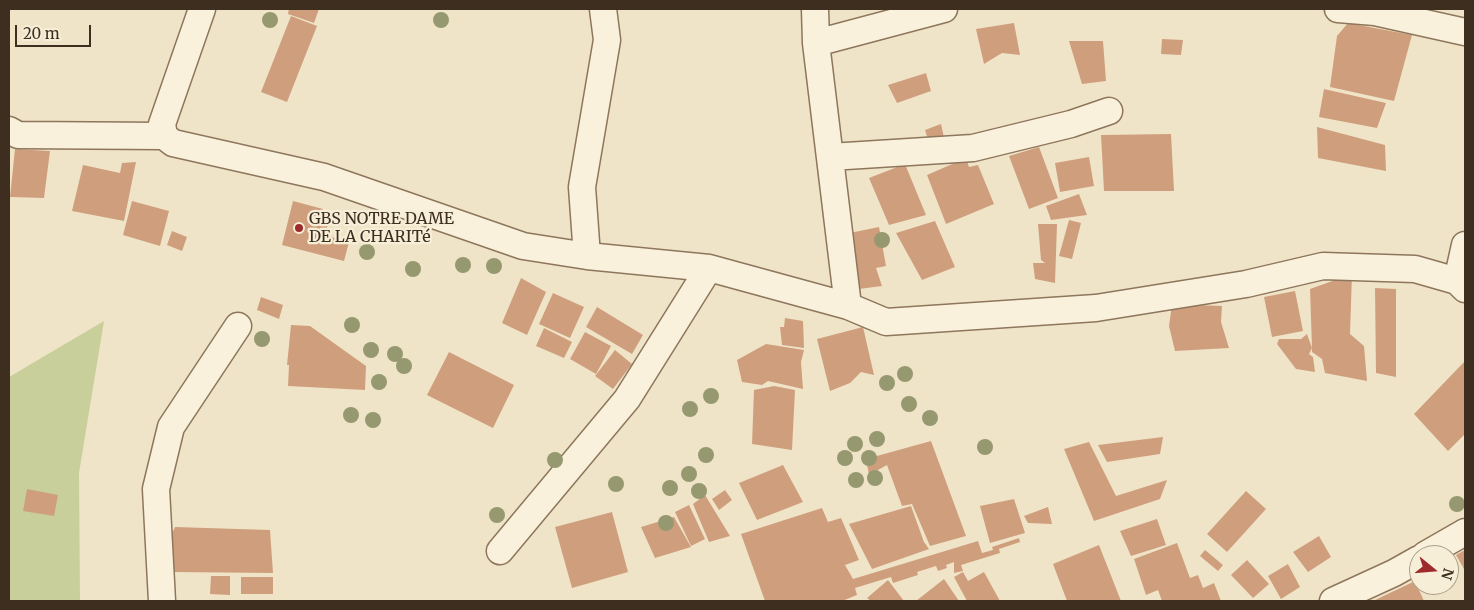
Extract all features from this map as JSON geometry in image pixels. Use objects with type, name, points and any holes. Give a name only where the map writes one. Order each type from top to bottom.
[{"type":"street","points":[[164,136],[162,124],[202,9]]},
{"type":"street","points":[[587,256],[582,187],[607,40],[603,9]]},
{"type":"street","points":[[815,9],[816,43],[848,306]]},
{"type":"street","points":[[816,43],[944,9]]},
{"type":"street","points":[[1338,9],[1375,12],[1465,32]]},
{"type":"street","points":[[830,157],[973,148],[1070,124],[1109,111]]},
{"type":"street","points":[[9,130],[18,135],[164,136],[174,143],[324,177],[524,246],[587,256],[710,268],[848,306],[886,322],[1096,308],[1246,284],[1323,266],[1415,269],[1461,285],[1465,245]]},
{"type":"street","points":[[500,551],[627,399],[710,268]]},
{"type":"street","points":[[162,601],[156,489],[171,427],[238,326]]},
{"type":"street","points":[[1442,545],[1465,532]]},
{"type":"street","points":[[1333,601],[1409,565]]},
{"type":"green space","points":[[104,321],[79,473],[80,601],[9,601],[9,377]]},
{"type":"building","points":[[289,9],[319,9],[314,23],[288,14]]},
{"type":"building","points":[[291,16],[317,26],[287,102],[261,92]]},
{"type":"building","points":[[1014,23],[1020,55],[1002,53],[984,64],[976,29]]},
{"type":"building","points":[[1348,23],[1412,35],[1394,101],[1330,87],[1337,36]]},
{"type":"building","points":[[1162,39],[1183,40],[1181,55],[1161,54]]},
{"type":"building","points":[[1069,41],[1103,41],[1106,81],[1082,84]]},
{"type":"building","points":[[926,73],[931,91],[897,103],[888,85]]},
{"type":"building","points":[[1324,89],[1386,103],[1377,128],[1319,117]]},
{"type":"building","points":[[941,124],[945,142],[930,146],[925,130]]},
{"type":"building","points":[[1317,127],[1385,145],[1386,171],[1318,158]]},
{"type":"building","points":[[1171,134],[1174,191],[1104,191],[1101,135]]},
{"type":"building","points":[[1039,147],[1058,198],[1029,209],[1009,156]]},
{"type":"building","points":[[15,149],[50,151],[44,198],[10,197]]},
{"type":"building","points":[[1089,157],[1094,186],[1060,192],[1055,163]]},
{"type":"building","points":[[966,158],[969,167],[978,165],[994,204],[946,224],[927,175]]},
{"type":"building","points":[[136,162],[124,221],[72,211],[83,165],[120,173],[122,163]]},
{"type":"building","points":[[905,164],[926,215],[889,225],[869,178]]},
{"type":"building","points":[[1079,194],[1087,215],[1051,220],[1046,206]]},
{"type":"building","points":[[132,201],[169,211],[160,246],[123,235]]},
{"type":"building","points":[[293,201],[323,209],[320,221],[328,224],[325,235],[349,242],[344,261],[282,245]]},
{"type":"building","points":[[1069,220],[1081,223],[1072,259],[1059,256]]},
{"type":"building","points":[[935,221],[955,267],[922,280],[896,233]]},
{"type":"building","points":[[1038,224],[1057,224],[1055,283],[1035,279],[1033,263],[1045,263],[1041,260]]},
{"type":"building","points":[[879,227],[886,266],[876,268],[882,286],[851,290],[840,235]]},
{"type":"building","points":[[172,231],[187,237],[182,251],[167,245]]},
{"type":"building","points":[[1352,274],[1350,334],[1364,346],[1367,381],[1325,373],[1322,359],[1312,352],[1310,289]]},
{"type":"building","points":[[521,278],[546,292],[527,335],[502,323]]},
{"type":"building","points":[[1375,288],[1396,289],[1396,377],[1376,373]]},
{"type":"building","points":[[1295,291],[1303,331],[1272,337],[1264,297]]},
{"type":"building","points":[[553,293],[584,307],[570,338],[539,324]]},
{"type":"building","points":[[261,297],[283,305],[279,319],[257,310]]},
{"type":"building","points":[[1172,304],[1222,306],[1221,322],[1229,348],[1175,351],[1169,326]]},
{"type":"building","points":[[597,307],[643,335],[632,354],[586,327]]},
{"type":"building","points":[[785,318],[803,321],[804,348],[782,345],[780,327],[784,327]]},
{"type":"building","points":[[291,325],[310,326],[366,366],[365,390],[288,386],[289,365],[287,365]]},
{"type":"building","points":[[863,327],[874,375],[861,372],[850,383],[830,391],[817,339]]},
{"type":"building","points":[[544,328],[572,342],[564,358],[536,346]]},
{"type":"building","points":[[585,332],[611,346],[596,374],[570,359]]},
{"type":"building","points":[[1307,334],[1312,348],[1309,354],[1313,357],[1315,372],[1296,369],[1277,344],[1279,339],[1301,339]]},
{"type":"building","points":[[766,344],[804,350],[801,362],[803,389],[768,381],[762,385],[742,382],[737,360]]},
{"type":"building","points":[[615,350],[632,364],[613,389],[595,376]]},
{"type":"building","points":[[449,352],[514,385],[493,428],[427,395]]},
{"type":"building","points":[[1465,361],[1465,434],[1448,451],[1414,414]]},
{"type":"building","points":[[774,386],[795,390],[792,450],[752,444],[754,390]]},
{"type":"building","points":[[1163,437],[1160,454],[1107,462],[1098,445]]},
{"type":"building","points":[[931,441],[966,536],[930,546],[912,504],[902,506],[887,465],[869,475],[866,459]]},
{"type":"building","points":[[1089,442],[1116,496],[1167,480],[1160,499],[1094,521],[1064,449]]},
{"type":"building","points":[[783,465],[803,502],[757,520],[739,483]]},
{"type":"building","points":[[27,489],[58,495],[54,516],[23,511]]},
{"type":"building","points":[[725,490],[732,500],[719,510],[712,499]]},
{"type":"building","points":[[1246,491],[1266,509],[1227,552],[1207,534]]},
{"type":"building","points":[[705,495],[730,536],[709,542],[693,504]]},
{"type":"building","points":[[1014,499],[1025,533],[990,543],[980,506]]},
{"type":"building","points":[[689,505],[705,539],[691,546],[675,512]]},
{"type":"building","points":[[911,506],[924,542],[929,549],[872,569],[849,524]]},
{"type":"building","points":[[1048,507],[1052,524],[1028,523],[1024,516]]},
{"type":"building","points":[[822,508],[828,522],[841,518],[859,560],[845,565],[853,579],[978,541],[982,553],[993,550],[992,547],[1019,538],[1020,542],[999,549],[1000,553],[961,565],[963,571],[954,573],[954,562],[946,565],[947,568],[938,571],[936,566],[917,572],[918,575],[893,583],[891,577],[855,588],[857,595],[842,601],[765,601],[741,534]]},
{"type":"building","points":[[612,512],[628,572],[572,588],[555,527]]},
{"type":"building","points":[[674,517],[691,547],[655,558],[641,527]]},
{"type":"building","points":[[1157,519],[1166,545],[1131,556],[1120,531]]},
{"type":"building","points":[[175,527],[270,530],[273,573],[173,572],[166,547]]},
{"type":"building","points":[[1319,536],[1331,557],[1308,572],[1293,552]]},
{"type":"building","points":[[1177,543],[1190,578],[1198,575],[1203,588],[1214,583],[1221,601],[1162,601],[1158,590],[1146,595],[1134,559]]},
{"type":"building","points":[[1099,545],[1121,601],[1067,601],[1053,564]]},
{"type":"building","points":[[1205,550],[1223,565],[1218,571],[1200,556]]},
{"type":"building","points":[[1465,550],[1464,569],[1459,560],[1459,553]]},
{"type":"building","points":[[1247,560],[1269,584],[1253,598],[1231,575]]},
{"type":"building","points":[[1288,564],[1300,587],[1281,599],[1268,576]]},
{"type":"building","points":[[963,572],[968,581],[984,572],[1000,601],[967,601],[954,577]]},
{"type":"building","points":[[211,576],[230,576],[230,595],[210,594]]},
{"type":"building","points":[[241,577],[273,577],[273,594],[241,594]]},
{"type":"building","points":[[944,579],[959,601],[916,601]]},
{"type":"building","points":[[888,580],[904,601],[871,601],[867,598]]},
{"type":"building","points":[[1409,584],[1409,595],[1421,595],[1424,601],[1373,601]]},
{"type":"place","name":"GBS NOTRE DAME DE LA CHARITé","points":[[299,228]]}]
